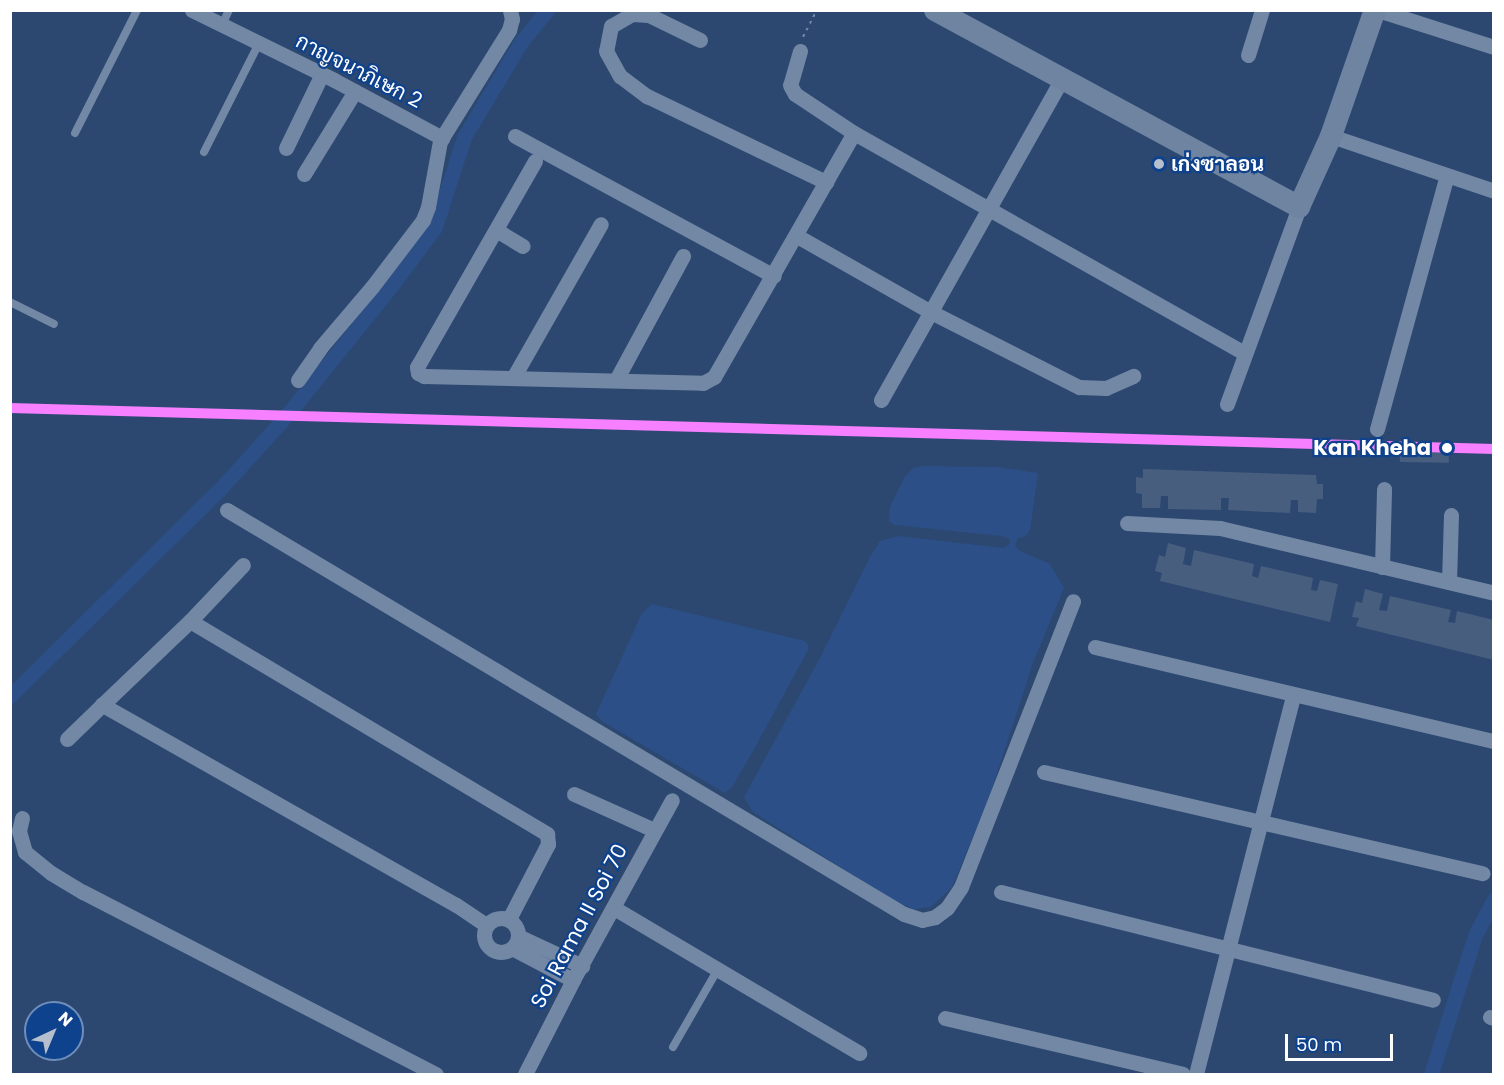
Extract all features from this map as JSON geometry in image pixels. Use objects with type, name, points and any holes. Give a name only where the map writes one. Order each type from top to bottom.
[{"type":"street","name":"กาญจนาภิเษก 2","points":[[192,10],[322,74],[442,138]]},
{"type":"street","points":[[298,380],[320,348],[372,287],[423,220],[442,138],[509,30],[512,19],[510,10]]},
{"type":"street","points":[[935,10],[1299,207]]},
{"type":"street","points":[[1248,55],[1262,10]]},
{"type":"street","points":[[1227,404],[1244,352],[1299,207],[1331,136],[1376,10],[1494,47]]},
{"type":"street","points":[[700,40],[650,15],[632,14],[610,26],[606,51],[620,76],[648,96],[826,182]]},
{"type":"street","points":[[800,51],[790,89],[854,133],[1244,352]]},
{"type":"street","points":[[286,148],[322,74]]},
{"type":"street","points":[[880,400],[1061,80]]},
{"type":"street","points":[[304,174],[355,91]]},
{"type":"street","points":[[535,161],[417,368],[418,373],[424,376],[703,383],[714,377],[797,236],[854,133]]},
{"type":"street","points":[[515,136],[774,276]]},
{"type":"street","points":[[1331,136],[1494,191]]},
{"type":"street","points":[[1377,429],[1447,175]]},
{"type":"street","points":[[513,378],[601,224]]},
{"type":"street","points":[[496,230],[523,246]]},
{"type":"street","points":[[797,236],[931,312],[1079,387],[1106,388],[1133,376]]},
{"type":"street","points":[[616,380],[683,256]]},
{"type":"street","points":[[1382,567],[1384,489]]},
{"type":"street","points":[[227,510],[894,908],[922,920],[935,917],[946,908],[961,887],[1073,601]]},
{"type":"street","points":[[1449,582],[1451,515]]},
{"type":"street","points":[[1127,523],[1220,528],[1494,593]]},
{"type":"street","points":[[67,739],[190,621],[243,565]]},
{"type":"street","points":[[190,621],[547,834],[548,844],[509,919]]},
{"type":"street","points":[[1095,647],[1494,741]]},
{"type":"street","points":[[1196,1074],[1230,950],[1293,695]]},
{"type":"street","points":[[102,705],[456,905],[486,925]]},
{"type":"street","points":[[1044,772],[1260,824],[1483,873]]},
{"type":"street","points":[[574,794],[654,831]]},
{"type":"street","name":"Soi Rama II Soi 70","points":[[525,1074],[573,980],[672,800]]},
{"type":"street","points":[[22,818],[19,831],[26,852],[51,873],[83,892],[436,1074]]},
{"type":"street","points":[[1001,892],[1433,1000]]},
{"type":"street","points":[[614,908],[859,1053]]},
{"type":"street","points":[[499,917],[509,919],[516,926],[515,942],[502,952],[487,946],[483,936],[486,925],[499,917]]},
{"type":"street","points":[[515,942],[582,966]]},
{"type":"street","points":[[515,942],[573,980]]},
{"type":"street","points":[[945,1018],[1183,1074]]},
{"type":"lane","points":[[75,133],[137,10]]},
{"type":"lane","points":[[222,26],[229,10]]},
{"type":"lane","points":[[204,152],[259,43]]},
{"type":"lane","points":[[10,302],[54,324]]},
{"type":"lane","points":[[673,1047],[717,969]]},
{"type":"water","points":[[924,466],[997,467],[1038,473],[1030,530],[1025,537],[1018,538],[1015,545],[1018,550],[1050,564],[1064,588],[1033,663],[989,798],[952,887],[931,907],[914,909],[894,901],[753,812],[744,797],[821,656],[880,541],[898,536],[1004,548],[1010,543],[1009,539],[1002,536],[894,525],[889,521],[890,507],[904,478],[913,468]]},
{"type":"water","points":[[652,604],[805,641],[808,645],[808,650],[757,744],[732,787],[725,793],[603,722],[596,714],[642,613]]},
{"type":"building","points":[[1400,450],[1449,451],[1449,463],[1400,462]]},
{"type":"building","points":[[1143,469],[1316,475],[1317,484],[1323,484],[1323,499],[1317,499],[1316,513],[1298,512],[1298,500],[1291,500],[1290,513],[1228,510],[1229,498],[1221,498],[1221,510],[1168,509],[1168,496],[1161,496],[1160,508],[1142,508],[1142,494],[1136,493],[1136,477],[1143,478]]},
{"type":"building","points":[[1168,543],[1186,548],[1183,564],[1191,566],[1194,550],[1254,564],[1252,576],[1258,578],[1261,566],[1313,578],[1311,590],[1317,591],[1320,580],[1338,584],[1330,622],[1160,581],[1162,573],[1155,571],[1159,555],[1165,557]]},
{"type":"building","points":[[1365,589],[1383,594],[1379,610],[1387,611],[1390,596],[1451,610],[1448,622],[1455,623],[1457,611],[1494,620],[1494,660],[1356,626],[1359,618],[1352,617],[1356,601],[1362,603]]},
{"type":"waterway","points":[[10,696],[221,488],[287,415],[392,285],[435,227],[464,137],[521,42],[547,10]]},
{"type":"waterway","points":[[1431,1074],[1475,935],[1494,900]]},
{"type":"transit line","points":[[10,408],[1494,449]]},
{"type":"place","name":"เก่งซาลอน","points":[[1159,164]]},
{"type":"place","name":"Kan Kheha","points":[[1447,448]]}]
